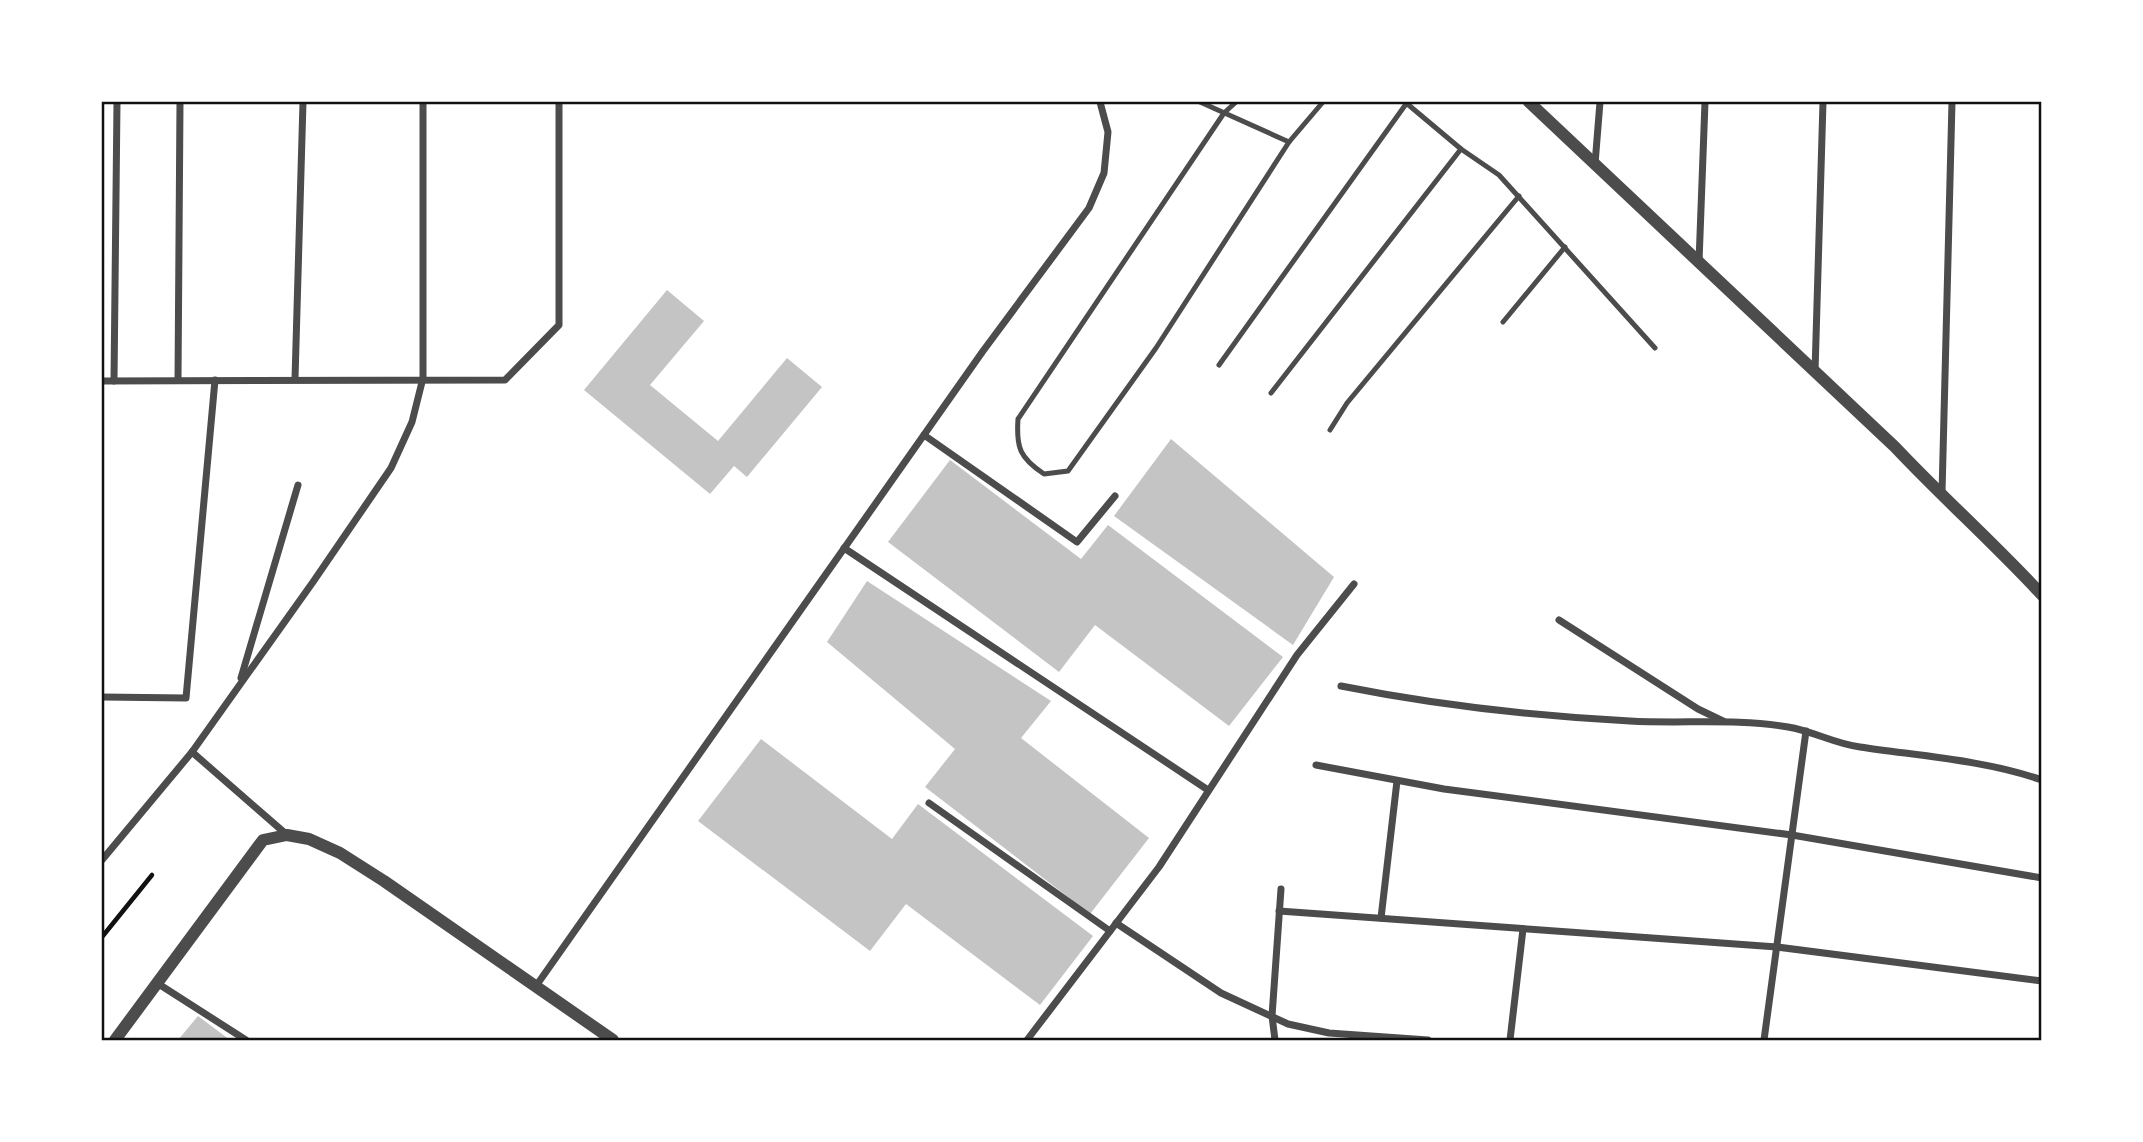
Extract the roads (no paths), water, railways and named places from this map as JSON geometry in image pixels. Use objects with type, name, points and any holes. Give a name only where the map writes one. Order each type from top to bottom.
[{"type":"street","points":[[114,381],[117,102]]},
{"type":"street","points":[[178,380],[180,102]]},
{"type":"street","points":[[295,379],[303,102]]},
{"type":"street","points":[[102,860],[192,752],[391,468],[412,422],[423,378],[423,102]]},
{"type":"street","points":[[102,381],[423,378],[505,380],[559,324],[559,102]]},
{"type":"street","points":[[536,986],[924,435],[1089,208],[1104,173],[1108,132],[1100,102]]},
{"type":"street","points":[[1529,102],[1895,447],[2042,595]]},
{"type":"street","points":[[1595,164],[1600,102]]},
{"type":"street","points":[[1699,263],[1705,102]]},
{"type":"street","points":[[1815,372],[1822,102]]},
{"type":"street","points":[[1942,496],[1952,102]]},
{"type":"street","points":[[102,697],[186,698],[215,380]]},
{"type":"street","points":[[924,435],[1077,542],[1115,496]]},
{"type":"street","points":[[239,685],[298,485]]},
{"type":"street","points":[[844,548],[1208,790]]},
{"type":"street","points":[[1027,1041],[1159,867],[1297,655],[1354,584]]},
{"type":"street","points":[[1559,620],[1698,709],[1727,723]]},
{"type":"street","points":[[1341,686],[1408,700],[1485,710],[1630,722],[1775,725],[1806,731],[1852,746],[2008,769],[2042,780]]},
{"type":"street","points":[[1764,1041],[1806,731]]},
{"type":"street","points":[[192,752],[286,835]]},
{"type":"street","points":[[1316,765],[1444,789],[1792,835],[2042,878]]},
{"type":"street","points":[[1381,918],[1398,781]]},
{"type":"street","points":[[929,803],[1110,931]]},
{"type":"street","points":[[115,1041],[262,839],[286,835],[309,839],[340,853],[613,1041]]},
{"type":"street","points":[[1275,1041],[1272,1016],[1281,889]]},
{"type":"street","points":[[1279,912],[1777,947],[2042,981]]},
{"type":"street","points":[[1116,923],[1221,993],[1288,1024],[1329,1033],[1428,1041]]},
{"type":"street","points":[[1510,1041],[1523,929]]},
{"type":"street","points":[[157,984],[246,1041]]},
{"type":"lane","points":[[1200,102],[1289,142]]},
{"type":"lane","points":[[1236,102],[1224,113],[1018,419],[1017,436],[1025,462],[1044,474],[1068,471],[1156,348],[1289,142],[1323,102]]},
{"type":"lane","points":[[1219,365],[1405,103],[1461,149],[1499,175],[1655,348]]},
{"type":"lane","points":[[1271,393],[1461,149]]},
{"type":"lane","points":[[1330,430],[1347,403],[1519,196]]},
{"type":"lane","points":[[1503,322],[1565,247]]}]
